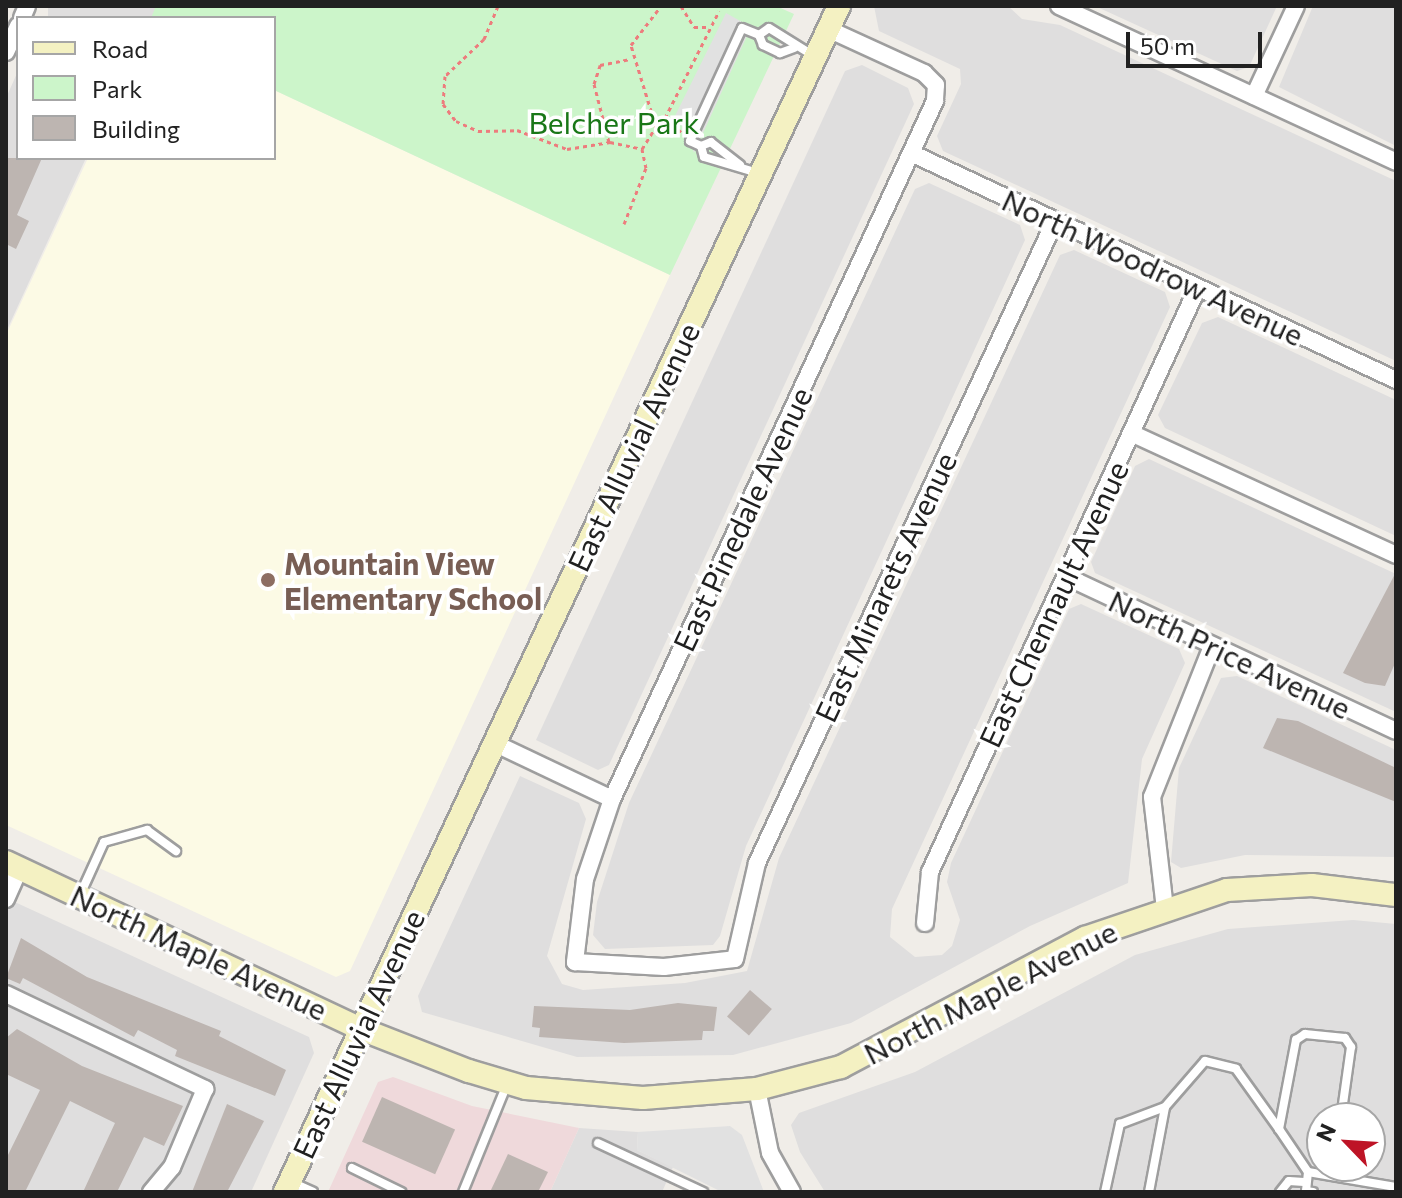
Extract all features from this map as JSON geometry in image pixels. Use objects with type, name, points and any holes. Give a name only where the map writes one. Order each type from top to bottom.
[{"type":"street","name":"East Alluvial Avenue","points":[[287,1187],[496,744],[750,169],[815,56],[839,6]]},
{"type":"street","points":[[1059,6],[1396,162]]},
{"type":"street","points":[[1254,96],[1296,6]]},
{"type":"street","name":"East Pinedale Avenue","points":[[575,962],[585,879],[612,799],[911,153],[936,85],[828,29]]},
{"type":"street","points":[[6,52],[16,30]]},
{"type":"street","name":"North Woodrow Avenue","points":[[911,153],[1396,380]]},
{"type":"street","name":"East Minarets Avenue","points":[[575,962],[664,967],[735,959],[757,863],[1055,221]]},
{"type":"street","name":"East Chennault Avenue","points":[[925,923],[930,872],[1197,289]]},
{"type":"street","points":[[1131,433],[1396,555]]},
{"type":"street","name":"North Price Avenue","points":[[1065,576],[1396,731]]},
{"type":"street","points":[[1165,909],[1152,797],[1212,646]]},
{"type":"street","points":[[496,744],[612,799]]},
{"type":"street","points":[[6,899],[13,865]]},
{"type":"street","name":"North Maple Avenue","points":[[13,865],[361,1029],[507,1083],[643,1098],[757,1089],[874,1054],[1085,938],[1227,890],[1312,885],[1396,895]]},
{"type":"street","points":[[6,994],[205,1089],[177,1157],[151,1192]]},
{"type":"street","points":[[757,1089],[770,1153],[786,1190]]},
{"type":"lane","points":[[750,169],[711,142],[701,146],[690,141],[742,28],[759,35],[763,45],[780,53],[794,48]]},
{"type":"lane","points":[[759,35],[769,28],[794,48],[815,56]]},
{"type":"lane","points":[[701,146],[704,157],[750,169]]},
{"type":"lane","points":[[79,895],[104,842],[147,830],[176,851]]},
{"type":"lane","points":[[1279,1129],[1296,1040],[1305,1034],[1345,1038],[1351,1047],[1343,1102]]},
{"type":"lane","points":[[1105,1192],[1120,1124],[1165,1107],[1205,1061],[1223,1063],[1236,1069],[1279,1129],[1306,1177],[1289,1181],[1280,1192]]},
{"type":"lane","points":[[463,1192],[507,1083]]},
{"type":"lane","points":[[1149,1192],[1165,1107]]},
{"type":"lane","points":[[598,1143],[703,1192]]},
{"type":"lane","points":[[352,1168],[401,1192]]},
{"type":"lane","points":[[1377,1182],[1396,1187]]},
{"type":"lane","points":[[287,1187],[313,1192]]},
{"type":"path","points":[[498,6],[484,39],[445,76],[443,104],[456,121],[478,131],[517,130],[567,149],[610,142],[642,149]]},
{"type":"path","points":[[624,224],[646,168],[642,149],[656,127],[631,45],[661,6]]},
{"type":"path","points":[[681,6],[694,27],[710,27]]},
{"type":"path","points":[[683,145],[665,118],[719,11]]},
{"type":"path","points":[[610,142],[594,84],[600,65],[630,59]]},
{"type":"shaded area","points":[[48,6],[156,6],[156,16],[48,16]]},
{"type":"shaded area","points":[[874,6],[1008,6],[1022,19],[1060,25],[1396,181],[1396,361],[943,151],[937,136],[961,84],[960,69],[879,31]]},
{"type":"shaded area","points":[[1095,6],[1277,6],[1249,67],[1237,71]]},
{"type":"shaded area","points":[[1313,6],[1396,6],[1396,146],[1279,87]]},
{"type":"shaded area","points":[[726,13],[751,27],[694,153],[686,126],[671,124]]},
{"type":"shaded area","points":[[862,65],[908,88],[914,104],[609,765],[598,770],[536,740],[845,71]]},
{"type":"shaded area","points":[[16,76],[16,160],[85,160],[6,332],[6,98]]},
{"type":"shaded area","name":"Mountain View Elementary School","points":[[276,91],[670,275],[350,971],[336,977],[6,825],[6,335],[87,160],[276,160]]},
{"type":"shaded area","points":[[929,183],[1020,225],[1025,240],[746,846],[720,936],[713,945],[605,949],[593,935],[597,902],[629,803],[915,189]]},
{"type":"shaded area","points":[[1074,250],[1165,292],[1170,307],[892,909],[890,937],[915,957],[942,955],[952,946],[960,920],[947,882],[951,863],[1069,609],[1081,604],[1179,649],[1185,663],[1142,759],[1128,883],[1030,926],[851,1023],[733,1055],[577,1057],[422,1012],[418,996],[520,776],[579,803],[586,819],[547,956],[562,984],[583,990],[685,983],[747,971],[779,858],[1060,255]]},
{"type":"shaded area","points":[[1218,317],[1396,400],[1396,536],[1165,428],[1158,415],[1202,323]]},
{"type":"shaded area","points":[[1149,459],[1396,574],[1396,712],[1095,573],[1091,562],[1135,466]]},
{"type":"shaded area","points":[[1237,676],[1396,750],[1396,857],[1245,855],[1181,868],[1171,862],[1179,768],[1221,678]]},
{"type":"shaded area","points":[[6,898],[309,1037],[314,1053],[251,1192],[6,1192]]},
{"type":"shaded area","points":[[1353,920],[1396,924],[1396,1192],[825,1192],[800,1152],[791,1125],[799,1113],[915,1072],[1135,955],[1228,929]]},
{"type":"shaded area","points":[[393,1077],[472,1106],[579,1128],[550,1192],[328,1192],[378,1082]]},
{"type":"shaded area","points":[[730,1126],[742,1135],[764,1192],[722,1192],[637,1150],[638,1132]]},
{"type":"shaded area","points":[[579,1128],[638,1132],[637,1150],[673,1167],[662,1192],[550,1192]]},
{"type":"green space","name":"Belcher Park","points":[[156,6],[776,6],[794,14],[670,275],[276,91],[276,16],[152,16]]},
{"type":"building","points":[[6,158],[41,160],[17,215],[29,221],[16,249],[6,244]]},
{"type":"building","points":[[1396,572],[1396,661],[1385,686],[1365,683],[1343,673]]},
{"type":"building","points":[[1277,718],[1298,721],[1396,768],[1396,802],[1263,748]]},
{"type":"building","points":[[21,938],[87,977],[221,1031],[219,1036],[286,1070],[275,1096],[175,1056],[177,1050],[138,1030],[134,1037],[23,978],[20,984],[6,978]]},
{"type":"building","points":[[750,990],[772,1009],[749,1035],[727,1016]]},
{"type":"building","points":[[678,1003],[717,1007],[714,1031],[703,1031],[702,1040],[624,1043],[539,1037],[540,1028],[532,1027],[534,1006],[630,1010]]},
{"type":"building","points":[[17,1029],[82,1066],[183,1106],[164,1146],[144,1137],[117,1192],[83,1192],[115,1123],[70,1101],[25,1192],[6,1192],[6,1159],[40,1090],[6,1074],[6,1038]]},
{"type":"building","points":[[382,1097],[455,1130],[435,1174],[362,1142]]},
{"type":"building","points":[[227,1104],[264,1121],[227,1192],[192,1192]]},
{"type":"building","points":[[508,1154],[548,1172],[538,1192],[490,1192]]},
{"type":"place","name":"Mountain View Elementary School","points":[[268,580]]}]
